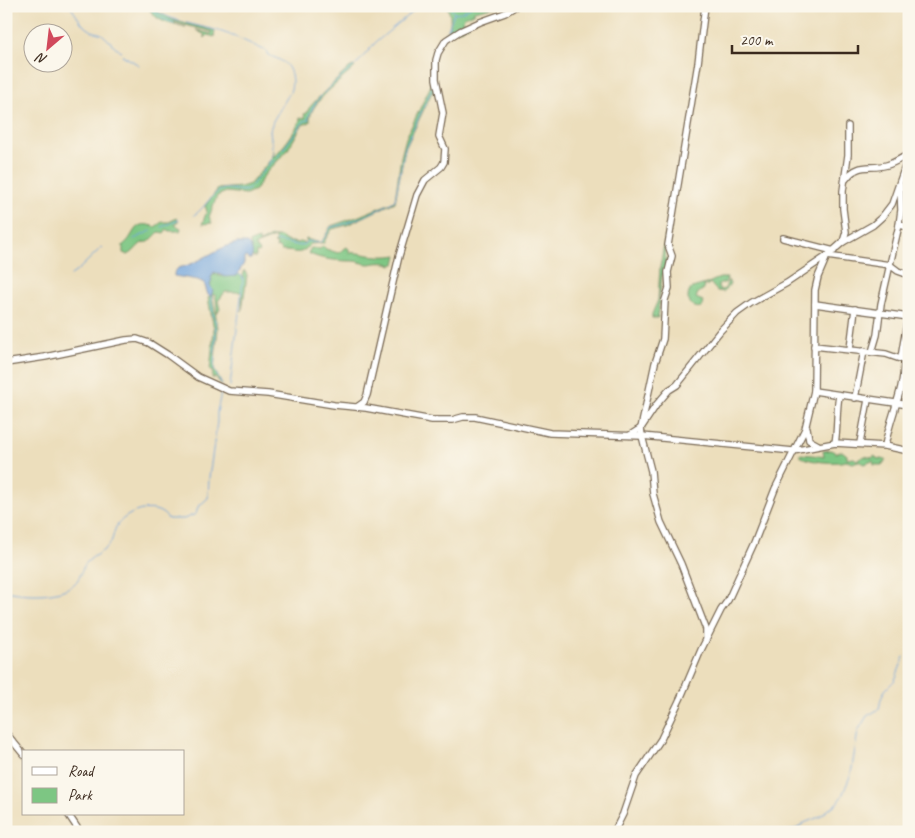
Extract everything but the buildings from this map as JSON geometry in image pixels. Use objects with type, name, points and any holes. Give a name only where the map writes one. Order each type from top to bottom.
[{"type":"street","points":[[357,407],[364,402],[367,396],[399,256],[417,195],[425,180],[442,167],[444,162],[445,149],[439,136],[443,113],[436,79],[438,52],[446,40],[460,31],[505,13],[516,6]]},
{"type":"street","points":[[705,6],[698,67],[668,245],[672,256],[668,272],[669,288],[665,300],[663,339],[655,363],[642,436],[661,522],[681,564],[706,629],[706,640]]},
{"type":"street","points":[[843,242],[846,232],[843,208],[844,180],[848,155],[848,126]]},
{"type":"street","points":[[629,435],[642,428],[657,404],[669,390],[677,385],[720,331],[738,313],[835,251],[843,242],[874,225],[892,204],[909,155]]},
{"type":"street","points":[[844,180],[854,170],[859,168],[888,165],[909,155]]},
{"type":"street","points":[[872,352],[879,329],[880,312],[899,225],[901,210],[900,182]]},
{"type":"street","points":[[899,225],[909,227]]},
{"type":"street","points":[[783,238],[835,251]]},
{"type":"street","points":[[827,256],[890,265],[898,271],[909,275]]},
{"type":"street","points":[[819,445],[809,440],[807,423],[814,391],[815,290],[827,256]]},
{"type":"street","points":[[815,304],[908,314],[903,382],[885,446]]},
{"type":"street","points":[[850,349],[855,309]]},
{"type":"street","points":[[6,363],[143,340],[198,377],[224,390],[268,394],[334,405],[374,409],[432,420],[476,417],[550,433],[629,435],[793,450],[835,442],[860,443],[909,451]]},
{"type":"street","points":[[814,346],[893,355],[904,361]]},
{"type":"street","points":[[855,398],[864,351]]},
{"type":"street","points":[[814,391],[909,405]]},
{"type":"street","points":[[367,396],[374,409]]},
{"type":"street","points":[[835,442],[837,431],[836,413],[839,396]]},
{"type":"street","points":[[860,443],[868,400]]},
{"type":"street","points":[[614,832],[623,814],[636,776],[662,736],[706,640],[728,600],[754,543],[775,489],[807,423]]},
{"type":"street","points":[[6,733],[22,753]]},
{"type":"street","points":[[69,816],[80,832]]},
{"type":"green space","points":[[148,6],[173,20],[213,30],[215,31],[214,37],[208,35],[205,38],[205,35],[196,30],[211,34],[212,32],[174,22],[186,27],[164,22],[151,12]]},
{"type":"green space","points":[[447,6],[498,6],[474,11],[475,13],[464,17],[463,21],[469,25],[467,27],[463,26],[463,29],[457,30],[456,27],[451,28],[446,33],[450,20]]},
{"type":"green space","points":[[353,66],[355,67],[319,100],[311,115],[310,122],[302,125],[287,151],[265,174],[255,190],[246,194],[226,192],[217,196],[209,217],[212,223],[202,224],[207,211],[205,206],[218,189],[241,187],[250,184],[272,158],[273,150],[273,157],[289,139],[297,127],[300,118],[305,118],[304,114],[307,113],[321,95]]},
{"type":"green space","points":[[433,81],[437,94],[432,92],[405,149],[395,202],[347,225],[332,229],[324,243],[310,244],[300,252],[281,251],[278,247],[276,248],[277,244],[274,243],[276,242],[275,237],[281,237],[286,241],[298,243],[305,243],[306,239],[321,243],[331,226],[393,202],[395,200],[401,157],[406,138]]},
{"type":"green space","points":[[674,188],[665,250],[665,266],[667,258],[670,260],[665,276],[665,267],[662,276],[659,301],[662,304],[659,303],[658,318],[652,318],[658,300],[660,267]]},
{"type":"green space","points":[[177,218],[178,222],[175,225],[181,228],[180,231],[169,231],[167,229],[164,233],[159,232],[149,242],[142,243],[128,255],[123,253],[123,245],[138,226],[148,225],[155,227],[162,222],[169,222]]},
{"type":"green space","points":[[275,237],[255,245],[260,251],[259,253],[256,252],[256,257],[252,257],[250,242],[259,239],[259,243]]},
{"type":"green space","points":[[323,246],[338,253],[347,247],[349,253],[382,256],[397,255],[395,264],[392,265],[331,260],[308,253],[311,248],[320,249]]},
{"type":"green space","points":[[244,270],[247,275],[242,311],[242,292],[225,292],[218,301],[220,309],[217,314],[216,298],[215,295],[212,295],[218,328],[214,369],[222,385],[216,378],[212,378],[213,372],[210,371],[214,329],[208,298],[210,296],[211,278],[214,274],[216,276],[215,272],[219,274],[218,276],[237,276],[239,274],[243,278]]},
{"type":"green space","points":[[720,278],[727,278],[725,283],[720,283],[718,286],[720,290],[725,289],[728,280],[730,284],[724,292],[717,291],[710,283],[703,286],[704,289],[698,293],[696,298],[703,301],[702,307],[697,308],[692,305],[688,299],[690,290]]},
{"type":"green space","points":[[831,450],[836,453],[842,451],[847,455],[847,459],[854,458],[857,460],[865,456],[872,458],[875,456],[876,458],[886,460],[882,465],[874,465],[873,461],[864,464],[858,461],[853,463],[846,461],[822,462],[800,456],[801,454],[824,457],[823,451]]},
{"type":"water","points":[[237,243],[247,243],[251,248],[252,257],[251,259],[244,258],[244,263],[237,276],[225,277],[214,272],[210,285],[213,291],[211,296],[208,295],[204,283],[198,280],[174,276],[178,268],[193,263],[221,248]]},
{"type":"waterway","points":[[70,6],[83,25],[92,31],[102,34],[121,52]]},
{"type":"waterway","points":[[149,6],[168,17],[228,34],[266,51],[268,55],[281,61],[288,68],[292,80],[290,92]]},
{"type":"waterway","points":[[356,65],[375,43],[419,6]]},
{"type":"waterway","points":[[450,6],[454,13],[462,12],[472,6]]},
{"type":"waterway","points":[[150,8],[161,18],[174,23]]},
{"type":"waterway","points":[[436,51],[441,39],[447,32],[454,13]]},
{"type":"waterway","points":[[122,55],[139,65]]},
{"type":"waterway","points":[[194,215],[219,191],[224,189],[248,190],[264,170],[277,158],[304,121],[308,120],[310,112],[320,97],[354,66]]},
{"type":"waterway","points":[[276,241],[302,246],[307,241],[321,242],[331,227],[364,216],[395,200],[405,148],[434,84]]},
{"type":"waterway","points":[[272,147],[270,130],[273,121],[289,94]]},
{"type":"waterway","points":[[268,164],[273,155],[273,150]]},
{"type":"waterway","points":[[162,227],[179,220]]},
{"type":"waterway","points":[[134,239],[151,231]]},
{"type":"waterway","points":[[71,275],[102,247]]},
{"type":"waterway","points":[[230,386],[243,280],[242,276],[238,274]]},
{"type":"waterway","points":[[211,296],[216,324],[214,369],[222,385]]},
{"type":"waterway","points":[[6,591],[41,594],[68,588],[76,582],[88,561],[109,545],[118,524],[136,512],[150,509],[163,514],[168,519],[184,519],[196,514],[198,507],[208,498],[217,412],[221,393]]},
{"type":"waterway","points":[[786,832],[819,817],[837,803],[842,796],[851,774],[858,731],[867,716],[879,709],[885,690],[895,680],[904,657]]}]
